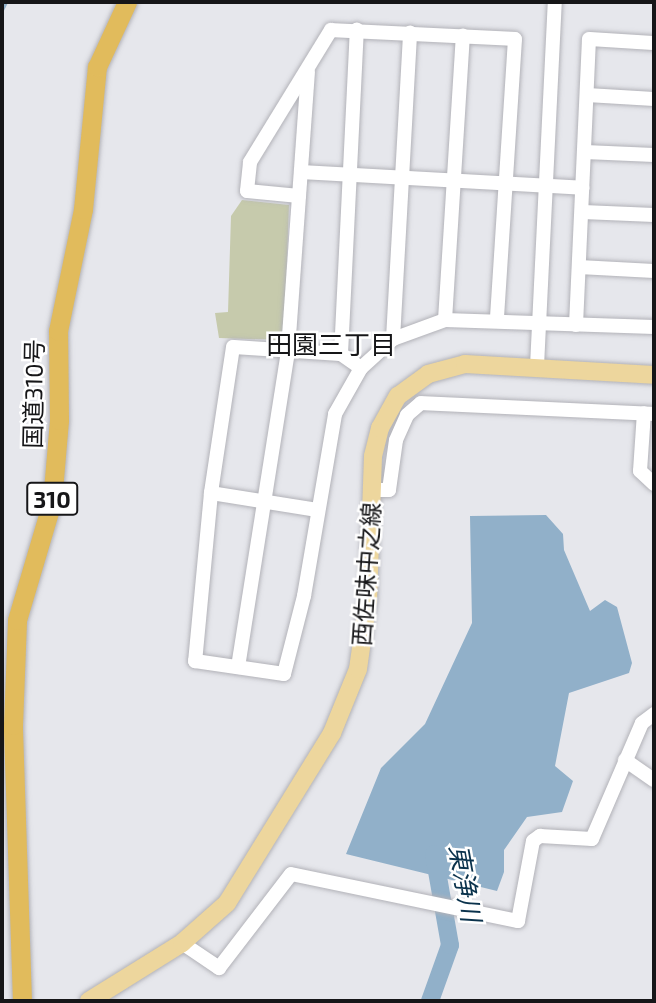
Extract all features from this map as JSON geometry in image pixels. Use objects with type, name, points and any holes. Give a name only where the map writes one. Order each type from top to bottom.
[{"type":"highway","name":"国道310号","points":[[22,1001],[13,724],[17,620],[52,502],[59,420],[58,331],[83,209],[97,67],[127,2]]},
{"type":"main road","name":"西佐味中之線","points":[[89,1001],[182,943],[227,903],[340,715],[358,669],[365,630],[372,490],[380,428],[398,396],[417,380],[455,366],[537,366],[654,375]]},
{"type":"street","points":[[537,366],[555,2]]},
{"type":"street","points":[[341,354],[357,29]]},
{"type":"street","points":[[299,196],[247,191],[255,149],[331,30],[357,29],[515,39],[508,184],[496,318]]},
{"type":"street","points":[[393,339],[410,33]]},
{"type":"street","points":[[445,320],[463,36]]},
{"type":"street","points":[[576,325],[589,39],[654,43]]},
{"type":"street","points":[[238,667],[288,350],[308,67]]},
{"type":"street","points":[[587,95],[654,99]]},
{"type":"street","points":[[585,152],[654,155]]},
{"type":"street","points":[[301,172],[583,188]]},
{"type":"street","points":[[583,212],[654,215]]},
{"type":"street","points":[[579,267],[654,271]]},
{"type":"street","points":[[361,368],[341,354],[233,347],[211,493],[195,662],[284,674],[304,596],[335,414],[361,368],[393,339],[445,320],[496,318],[538,323],[654,327]]},
{"type":"street","points":[[372,490],[389,490],[396,440],[408,415],[421,403],[649,414],[647,471],[654,484]]},
{"type":"street","points":[[211,493],[317,510]]},
{"type":"street","points":[[182,943],[219,968],[291,874],[518,921],[533,841],[540,836],[592,839],[642,723],[654,714]]},
{"type":"street","points":[[625,760],[654,779]]},
{"type":"green space","points":[[242,200],[289,205],[284,340],[219,338],[215,313],[228,312],[231,216]]},
{"type":"water","points":[[546,515],[563,534],[564,550],[590,611],[605,600],[617,607],[632,663],[629,673],[569,693],[555,766],[573,781],[562,812],[527,817],[504,850],[504,872],[497,891],[346,854],[381,768],[425,724],[472,623],[470,516]]},
{"type":"waterway","points":[[2,10],[6,2]]},
{"type":"waterway","name":"東浄川","points":[[430,1001],[450,945],[434,854]]},
{"type":"district","name":"田園三丁目","points":[[331,344]]}]
